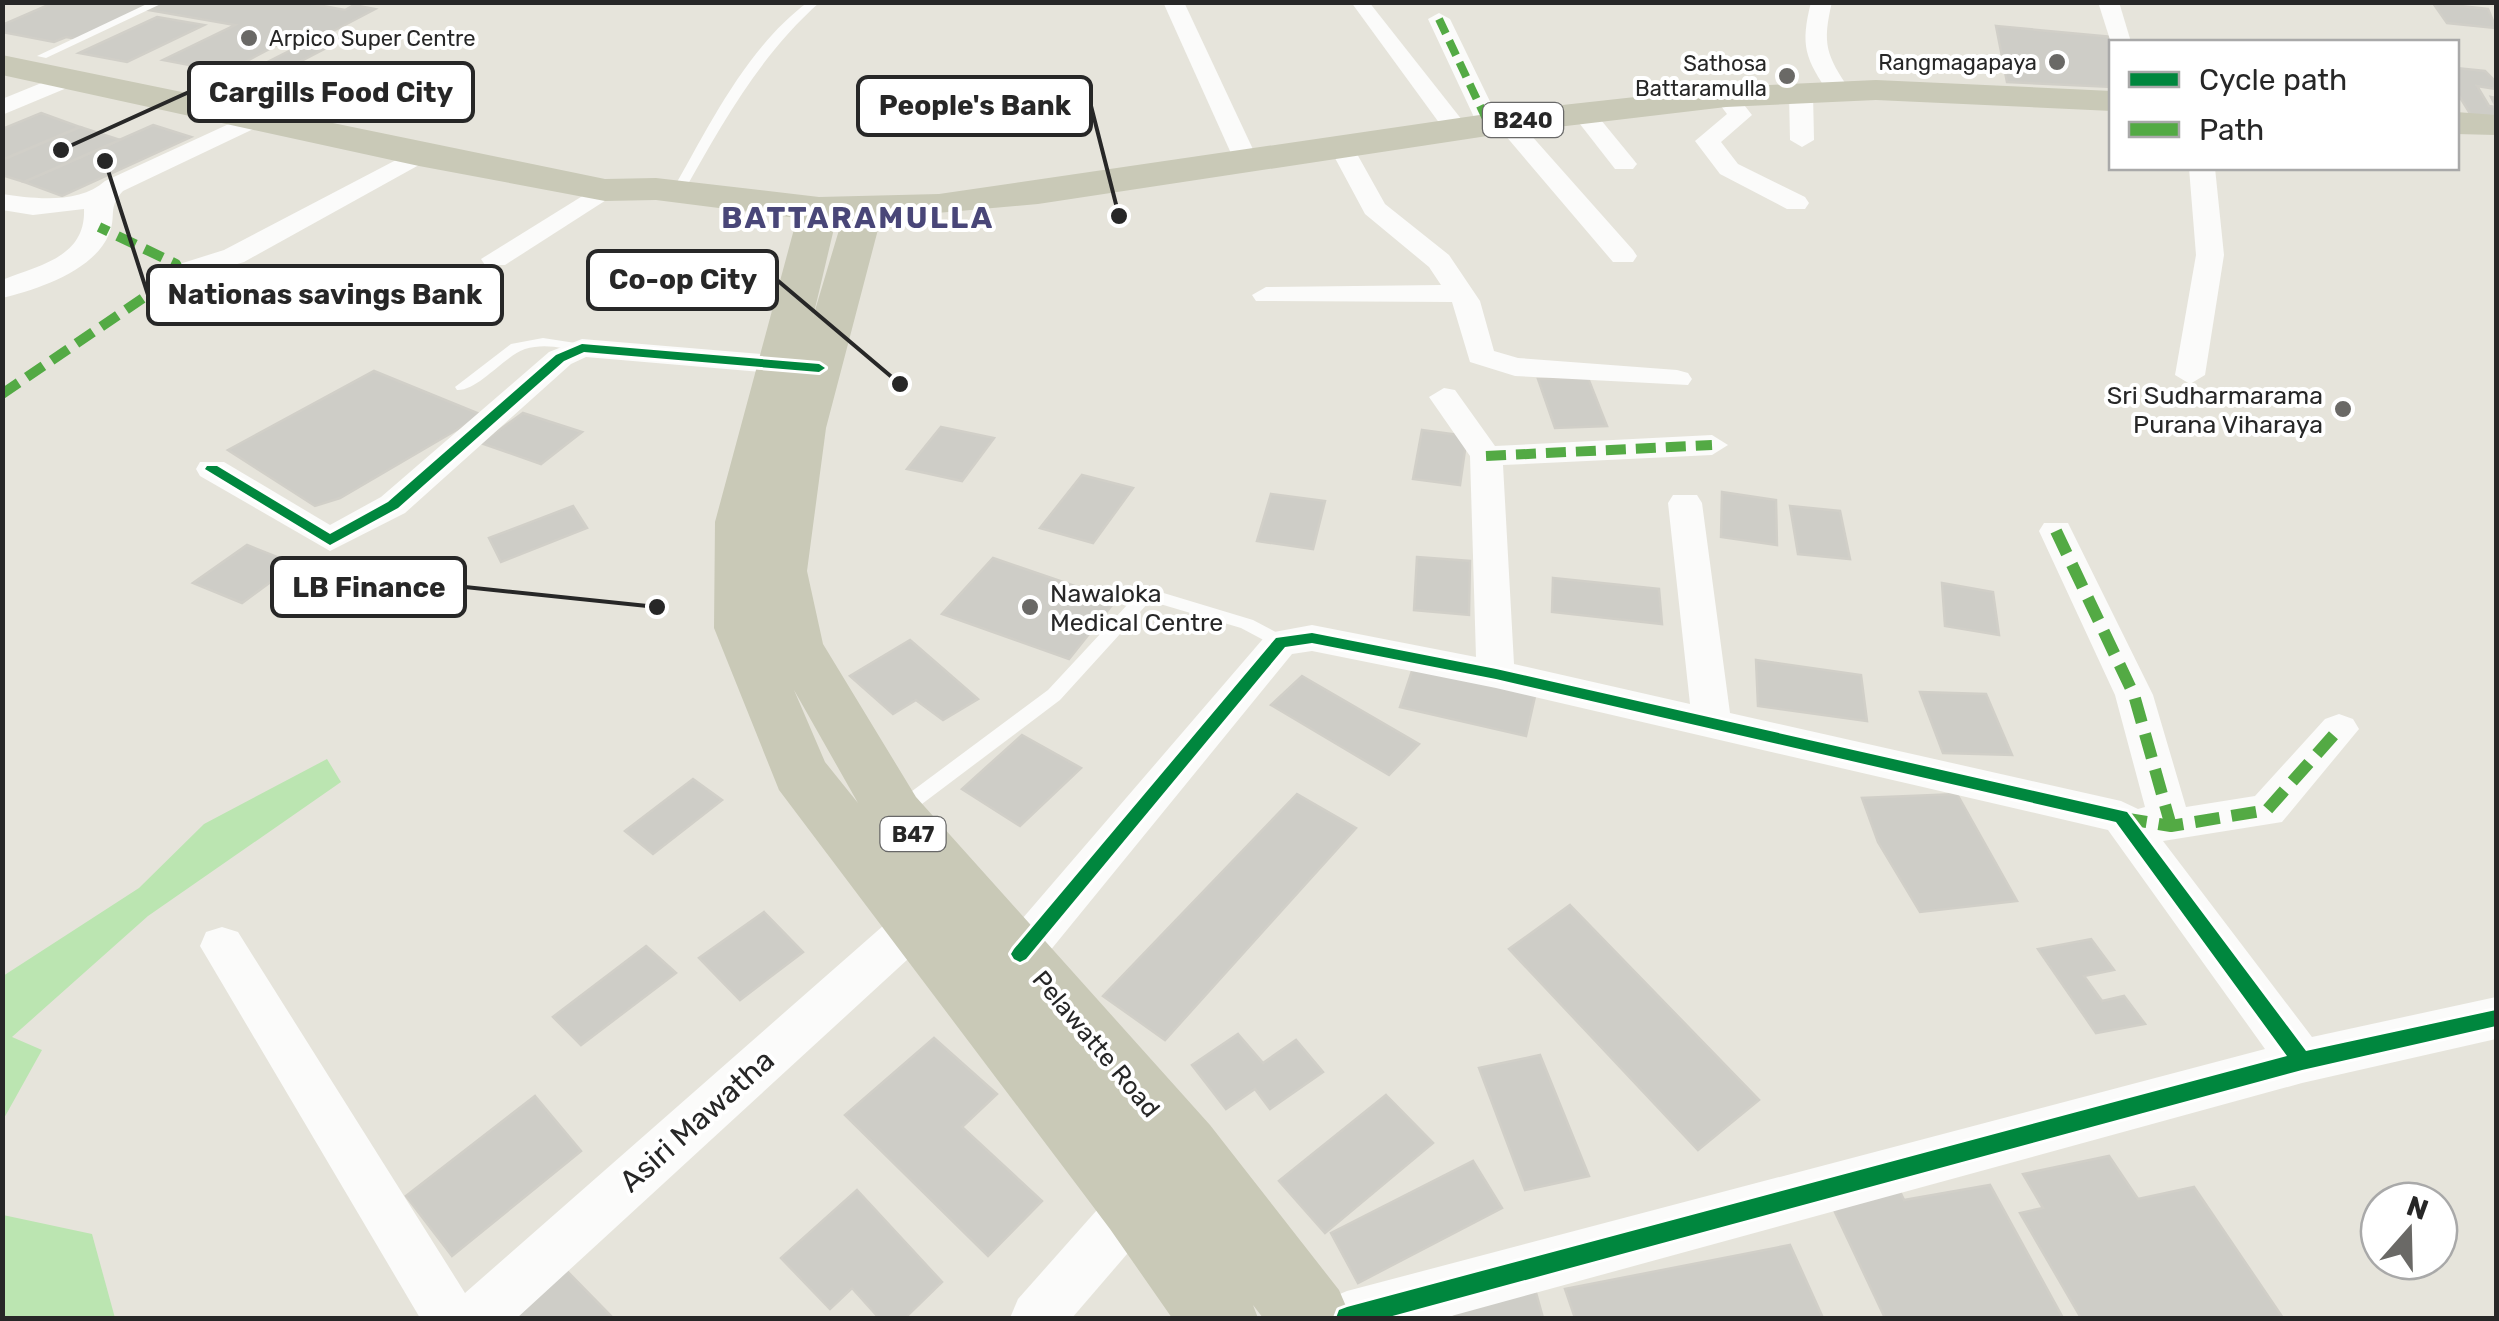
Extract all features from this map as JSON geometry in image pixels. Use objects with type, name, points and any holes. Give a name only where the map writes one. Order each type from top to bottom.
[{"type":"main road","points":[[2,47],[54,68]]},
{"type":"main road","points":[[2,65],[54,68],[272,113],[624,176],[666,191]]},
{"type":"main road","name":"B240","points":[[837,230],[892,224],[939,205],[1484,125],[1726,97],[1838,90],[2109,101]]},
{"type":"main road","points":[[272,113],[419,155],[606,190],[666,191],[762,206],[792,225],[837,230]]},
{"type":"main road","points":[[2459,122],[2496,125]]},
{"type":"main road","name":"Pelawatte Road","points":[[837,230],[800,367],[740,522],[741,628],[800,774],[1137,1203],[1219,1318]]},
{"type":"main road","name":"Pelawatte Road","points":[[800,367],[803,428],[782,572],[796,644],[895,814],[1020,954],[1184,1150],[1311,1318]]},
{"type":"street","points":[[1173,2],[1246,160]]},
{"type":"street","points":[[1822,2],[1812,37],[1838,90]]},
{"type":"street","points":[[2108,2],[2119,40]]},
{"type":"street","points":[[1360,5],[1623,256]]},
{"type":"street","points":[[1439,19],[1484,125]]},
{"type":"street","points":[[2,108],[54,68]]},
{"type":"street","points":[[1801,93],[1802,140]]},
{"type":"street","points":[[1726,97],[1740,114],[1707,141],[1729,169],[1796,203]]},
{"type":"street","points":[[2,202],[32,208],[97,200],[114,186],[272,113]]},
{"type":"street","points":[[1584,114],[1624,164]]},
{"type":"street","points":[[1340,146],[1374,208],[1439,261],[1461,293],[1481,356],[1495,364],[1677,379]]},
{"type":"street","points":[[180,274],[234,256],[419,155]]},
{"type":"street","points":[[2190,374],[2210,255],[2202,170]]},
{"type":"street","points":[[496,259],[606,190]]},
{"type":"street","points":[[2,290],[63,263],[92,244],[99,227],[94,212],[97,200]]},
{"type":"street","points":[[1266,295],[1461,293]]},
{"type":"street","points":[[212,470],[330,540],[393,505],[560,358],[582,348],[800,367]]},
{"type":"street","points":[[1444,397],[1486,456],[1496,674]]},
{"type":"street","points":[[1486,456],[1712,445]]},
{"type":"street","points":[[1686,504],[1712,723]]},
{"type":"street","points":[[2056,531],[2134,695],[2171,826]]},
{"type":"street","points":[[1020,954],[1281,642],[1312,638],[1496,674],[2121,818],[2171,826],[2267,810],[2338,729]]},
{"type":"street","points":[[2121,818],[2302,1061]]},
{"type":"street","name":"Asiri Mawatha","points":[[478,1318],[916,924]]},
{"type":"street","points":[[222,946],[450,1318]]},
{"type":"street","points":[[1346,1318],[2302,1061],[2496,1018]]},
{"type":"street","points":[[1037,1318],[1184,1150]]},
{"type":"lane","points":[[54,68],[160,2]]},
{"type":"lane","points":[[666,191],[798,11],[815,2]]},
{"type":"lane","points":[[462,387],[524,341],[548,338],[582,348]]},
{"type":"lane","points":[[895,814],[1054,695],[1147,594],[1247,624],[1281,642]]},
{"type":"green space","points":[[327,759],[341,782],[148,916],[12,1037],[42,1050],[3,1120],[3,976],[139,888],[204,824]]},
{"type":"green space","points":[[3,1215],[92,1234],[115,1318],[3,1318]]},
{"type":"building","name":"Arpico Super Centre","points":[[55,2],[301,2],[345,10],[354,5],[375,9],[316,40],[294,36],[226,72],[163,60],[235,25],[143,9],[78,39],[66,37],[54,42],[2,32],[2,25]]},
{"type":"building","points":[[2433,3],[2488,9],[2496,28],[2447,23]]},
{"type":"building","points":[[157,17],[204,25],[127,62],[79,53]]},
{"type":"building","name":"Rangmagapaya","points":[[1996,26],[2112,37],[2109,87],[2007,82]]},
{"type":"building","points":[[301,45],[324,49],[265,80],[242,75]]},
{"type":"building","points":[[2459,68],[2485,71],[2496,82],[2496,89],[2477,86],[2489,106],[2496,107],[2496,119],[2471,115],[2459,96]]},
{"type":"building","points":[[41,113],[80,127],[2,160],[2,129]]},
{"type":"building","points":[[153,125],[191,137],[62,196],[24,182]]},
{"type":"building","points":[[80,127],[120,140],[24,182],[2,175],[2,160]]},
{"type":"building","points":[[374,371],[482,415],[340,498],[315,506],[228,450]]},
{"type":"building","points":[[1588,378],[1607,426],[1555,428],[1538,379]]},
{"type":"building","points":[[523,413],[582,432],[541,464],[481,443]]},
{"type":"building","points":[[941,427],[994,438],[962,481],[907,469]]},
{"type":"building","points":[[1422,430],[1467,436],[1460,485],[1413,479]]},
{"type":"building","points":[[1082,475],[1133,488],[1093,543],[1040,528]]},
{"type":"building","points":[[1722,492],[1776,500],[1777,545],[1721,537]]},
{"type":"building","points":[[1271,494],[1325,501],[1313,549],[1257,541]]},
{"type":"building","points":[[573,506],[587,528],[501,562],[489,538]]},
{"type":"building","points":[[1790,506],[1840,511],[1850,559],[1798,554]]},
{"type":"building","points":[[247,545],[295,564],[242,603],[193,583]]},
{"type":"building","points":[[1417,557],[1470,561],[1469,615],[1414,610]]},
{"type":"building","name":"Nawaloka Medical Centre","points":[[993,558],[1116,600],[1069,659],[942,614]]},
{"type":"building","points":[[1553,578],[1659,589],[1662,624],[1552,612]]},
{"type":"building","points":[[1942,583],[1993,592],[1999,635],[1945,626]]},
{"type":"building","points":[[910,640],[978,699],[943,720],[916,700],[893,714],[850,676]]},
{"type":"building","points":[[1756,660],[1861,675],[1867,721],[1758,706]]},
{"type":"building","points":[[1414,665],[1536,692],[1526,736],[1400,707]]},
{"type":"building","points":[[1302,676],[1419,744],[1389,775],[1271,705]]},
{"type":"building","points":[[1920,692],[1986,694],[2012,755],[1943,753]]},
{"type":"building","points":[[1022,735],[1081,768],[1020,826],[962,789]]},
{"type":"building","points":[[693,779],[722,800],[653,854],[625,831]]},
{"type":"building","points":[[1297,794],[1356,828],[1165,1040],[1103,996]]},
{"type":"building","points":[[1957,794],[2017,901],[1920,912],[1878,842],[1862,798]]},
{"type":"building","points":[[1570,905],[1759,1100],[1698,1150],[1509,949]]},
{"type":"building","points":[[764,912],[803,952],[740,1000],[699,958]]},
{"type":"building","points":[[2091,939],[2114,970],[2084,976],[2102,1001],[2124,996],[2145,1024],[2096,1033],[2038,949]]},
{"type":"building","points":[[646,946],[676,973],[581,1045],[553,1017]]},
{"type":"building","points":[[1238,1034],[1263,1063],[1296,1040],[1323,1072],[1270,1109],[1255,1089],[1226,1109],[1192,1065]]},
{"type":"building","points":[[934,1038],[997,1094],[962,1127],[1042,1201],[988,1256],[845,1115]]},
{"type":"building","points":[[1540,1055],[1589,1176],[1525,1190],[1479,1068]]},
{"type":"building","points":[[1386,1095],[1433,1143],[1325,1233],[1279,1181]]},
{"type":"building","points":[[535,1096],[581,1151],[452,1256],[406,1196]]},
{"type":"building","points":[[2109,1156],[2138,1199],[2194,1187],[2283,1318],[2081,1318],[2020,1213],[2043,1208],[2023,1174]]},
{"type":"building","points":[[1473,1161],[1502,1208],[1358,1283],[1331,1233]]},
{"type":"building","points":[[1894,1179],[1904,1200],[1990,1185],[2063,1318],[1885,1318],[1825,1191]]},
{"type":"building","points":[[857,1190],[942,1282],[905,1318],[879,1318],[852,1288],[830,1309],[781,1258]]},
{"type":"building","points":[[1790,1245],[1823,1318],[1575,1318],[1565,1289]]},
{"type":"building","points":[[562,1266],[613,1318],[504,1318],[512,1311]]},
{"type":"building","points":[[1535,1289],[1543,1318],[1455,1318],[1451,1302]]},
{"type":"marked path","points":[[1439,19],[1489,125]]},
{"type":"marked path","points":[[2,394],[180,273],[176,264],[99,227]]},
{"type":"marked path","points":[[1486,456],[1712,445]]},
{"type":"marked path","points":[[2056,531],[2134,695],[2171,826]]},
{"type":"marked path","points":[[2122,818],[2171,826],[2267,810],[2339,729]]},
{"type":"cycle path","points":[[212,469],[330,540],[393,505],[560,358],[582,348],[819,368]]},
{"type":"cycle path","points":[[1020,954],[1281,642],[1312,638],[1496,674],[2121,817],[2302,1061]]},
{"type":"cycle path","points":[[1347,1318],[2302,1061],[2496,1018]]},
{"type":"place","name":"Arpico Super Centre","points":[[249,38]]},
{"type":"place","name":"Rangmagapaya","points":[[2057,62]]},
{"type":"place","name":"Sathosa Battaramulla","points":[[1787,76]]},
{"type":"place","name":"Cargills Food City","points":[[61,150]]},
{"type":"place","name":"Nationas savings Bank","points":[[105,161]]},
{"type":"place","name":"People's Bank","points":[[1119,216]]},
{"type":"place","name":"Co-op City","points":[[900,384]]},
{"type":"place","name":"Sri Sudharmarama Purana Viharaya","points":[[2343,409]]},
{"type":"place","name":"LB Finance","points":[[657,607]]},
{"type":"place","name":"Nawaloka Medical Centre","points":[[1030,607]]},
{"type":"district","name":"BATTARAMULLA","points":[[858,218]]}]
